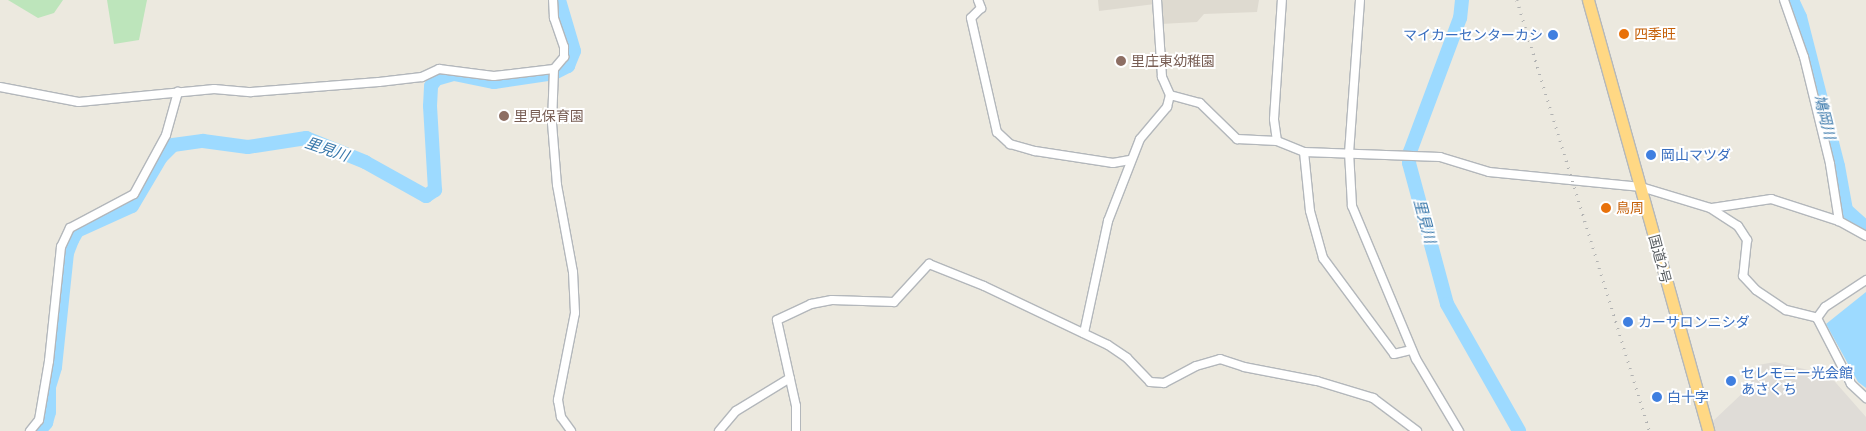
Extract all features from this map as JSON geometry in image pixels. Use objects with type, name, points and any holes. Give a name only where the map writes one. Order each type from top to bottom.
[{"type":"highway","name":"国道2号","points":[[1588,0],[1708,431]]},
{"type":"street","points":[[553,0],[554,18],[564,47],[564,57],[554,69],[552,123],[557,185],[573,272],[575,313],[558,400],[562,417],[571,431]]},
{"type":"street","points":[[978,0],[981,8],[971,18],[997,132],[1010,144],[1035,151],[1112,164],[1130,160]]},
{"type":"street","points":[[1084,333],[1108,220],[1130,160],[1140,139],[1167,107],[1170,95],[1162,76],[1157,0]]},
{"type":"street","points":[[1277,141],[1274,119],[1282,0]]},
{"type":"street","points":[[1360,0],[1349,152],[1352,206],[1412,350],[1459,431]]},
{"type":"street","points":[[1784,0],[1804,56],[1830,164],[1839,221]]},
{"type":"street","points":[[0,87],[80,102],[214,89],[251,92],[379,82],[422,77],[439,69],[494,76],[554,69]]},
{"type":"street","points":[[30,431],[39,420],[49,361],[61,246],[70,228],[134,194],[166,135],[178,92]]},
{"type":"street","points":[[1170,95],[1200,103],[1237,139],[1277,141],[1304,152],[1349,152],[1440,158],[1489,172],[1641,187],[1710,208],[1738,226],[1747,240],[1742,276],[1756,290],[1786,310],[1817,318],[1851,384],[1866,398]]},
{"type":"street","points":[[1304,152],[1310,211],[1323,258],[1394,354],[1412,350]]},
{"type":"street","points":[[1710,208],[1771,199],[1839,221],[1866,236]]},
{"type":"street","points":[[796,431],[796,406],[777,320],[811,304],[832,300],[894,302],[929,264],[984,286],[1120,352],[1150,382],[1164,383],[1196,366],[1220,359],[1244,367],[1335,385],[1373,398],[1417,431]]},
{"type":"street","points":[[1817,318],[1825,307],[1866,280]]},
{"type":"street","points":[[719,431],[736,411],[790,378]]},
{"type":"shaded area","points":[[1098,0],[1155,0],[1155,4],[1099,11]]},
{"type":"shaded area","points":[[1160,0],[1259,0],[1257,12],[1204,14],[1197,22],[1161,24]]},
{"type":"shaded area","points":[[1775,362],[1829,375],[1866,417],[1866,431],[1716,431],[1713,421],[1749,387],[1758,365]]},
{"type":"green space","points":[[8,0],[63,0],[54,13],[38,18]]},
{"type":"green space","points":[[107,0],[147,0],[139,40],[114,44]]},
{"type":"water","points":[[1866,292],[1866,388],[1858,382],[1826,324]]},
{"type":"waterway","name":"里見川","points":[[39,431],[46,423],[49,412],[49,387],[55,367],[67,253],[72,240],[77,231],[132,206],[161,157],[173,145],[203,141],[248,147],[306,138],[365,162],[426,196],[435,190],[430,106],[431,86],[436,79],[454,74],[494,82],[554,73],[568,66],[574,51],[559,0]]},
{"type":"waterway","name":"里見川","points":[[1462,0],[1460,18],[1410,152],[1409,163],[1447,304],[1519,431]]},
{"type":"waterway","name":"鳩岡川","points":[[1792,0],[1800,17],[1838,166],[1846,210],[1866,228]]},
{"type":"railway","points":[[1517,0],[1650,431]]},
{"type":"place","name":"四季旺","points":[[1624,34]]},
{"type":"place","name":"マイカーセンターカシ","points":[[1553,35]]},
{"type":"place","name":"里庄東幼稚園","points":[[1121,61]]},
{"type":"place","name":"里見保育園","points":[[504,116]]},
{"type":"place","name":"岡山マツダ","points":[[1651,155]]},
{"type":"place","name":"鳥周","points":[[1606,208]]},
{"type":"place","name":"カーサロンニシダ","points":[[1628,322]]},
{"type":"place","name":"セレモニー光会館 あさくち","points":[[1731,381]]},
{"type":"place","name":"白十字","points":[[1657,397]]}]
